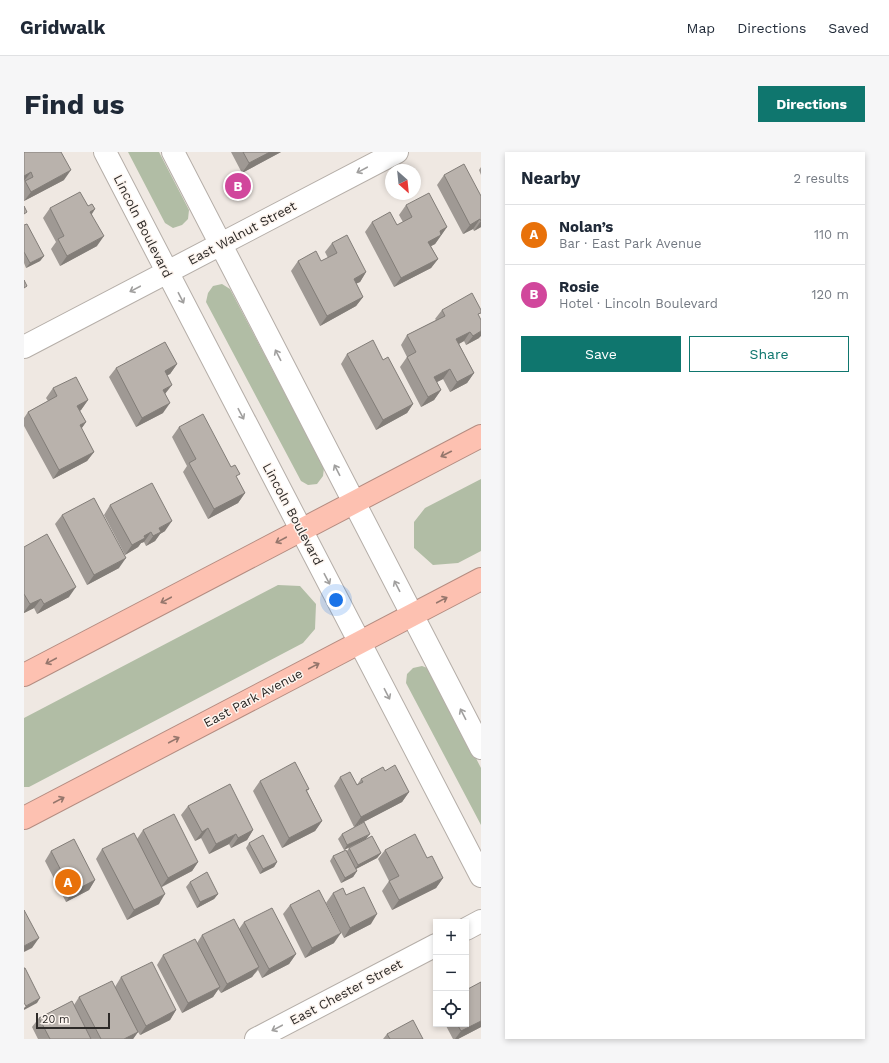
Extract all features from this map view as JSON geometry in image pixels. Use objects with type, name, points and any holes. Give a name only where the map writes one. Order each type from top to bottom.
[{"type":"highway","points":[[24,675],[481,436]]},
{"type":"highway","name":"East Park Avenue","points":[[24,818],[481,579]]},
{"type":"street","name":"Lincoln Boulevard","points":[[105,152],[481,876]]},
{"type":"street","points":[[173,152],[481,748]]},
{"type":"street","name":"East Walnut Street","points":[[24,347],[397,152]]},
{"type":"street","points":[[469,927],[481,921]]},
{"type":"street","name":"East Chester Street","points":[[256,1039],[433,947]]},
{"type":"green space","points":[[128,152],[159,152],[189,210],[188,219],[182,225],[173,228],[165,223]]},
{"type":"green space","points":[[222,284],[230,289],[324,468],[323,476],[317,484],[308,485],[301,481],[206,302],[208,293],[213,286]]},
{"type":"green space","points":[[481,479],[481,551],[458,563],[433,565],[414,548],[414,522],[425,508]]},
{"type":"green space","points":[[278,585],[300,586],[316,604],[315,629],[303,643],[29,787],[24,787],[24,718]]},
{"type":"green space","points":[[422,666],[430,669],[481,768],[481,825],[406,683],[407,674],[413,668]]},
{"type":"building","points":[[24,152],[61,152],[71,170],[31,192],[25,181],[33,177],[31,172],[24,176]]},
{"type":"building","points":[[243,152],[270,152],[249,163]]},
{"type":"building","points":[[464,164],[481,196],[481,221],[480,219],[470,225],[444,175]]},
{"type":"building","points":[[80,192],[88,206],[92,204],[95,209],[90,212],[104,236],[67,256],[58,239],[64,236],[50,208]]},
{"type":"building","points":[[429,193],[447,227],[440,231],[441,235],[428,242],[438,259],[401,278],[372,222],[390,212],[397,225],[412,217],[406,205],[416,200],[421,200],[421,197]]},
{"type":"building","points":[[24,206],[27,212],[24,214]]},
{"type":"building","points":[[27,224],[44,256],[30,263],[24,252],[24,225]]},
{"type":"building","points":[[347,235],[366,272],[354,279],[363,297],[327,316],[298,261],[316,251],[321,261],[337,253],[332,243]]},
{"type":"building","points":[[24,280],[27,286],[24,288]]},
{"type":"building","points":[[472,293],[481,310],[481,313],[478,314],[481,320],[481,331],[473,336],[470,332],[456,339],[474,373],[457,382],[450,369],[434,377],[441,390],[428,397],[407,357],[416,352],[407,335],[445,316],[442,310]]},
{"type":"building","points":[[373,340],[383,360],[388,357],[413,404],[383,420],[347,354]]},
{"type":"building","points":[[165,342],[177,364],[165,371],[172,385],[163,390],[170,403],[142,418],[116,368]]},
{"type":"building","points":[[76,377],[88,400],[77,406],[86,422],[80,425],[94,452],[59,470],[28,412],[57,396],[53,388]]},
{"type":"building","points":[[203,414],[231,467],[235,465],[240,474],[236,476],[245,493],[214,509],[189,463],[196,459],[179,427]]},
{"type":"building","points":[[152,483],[172,521],[159,528],[161,532],[153,536],[151,532],[144,536],[145,538],[132,545],[110,505]]},
{"type":"building","points":[[94,498],[126,558],[94,575],[62,515]]},
{"type":"building","points":[[47,534],[76,587],[44,604],[41,599],[30,604],[24,594],[24,547]]},
{"type":"building","points":[[295,762],[309,789],[306,790],[322,821],[289,838],[260,781]]},
{"type":"building","points":[[395,765],[409,792],[361,817],[340,777],[350,772],[357,785],[363,782],[361,779],[383,767],[385,771]]},
{"type":"building","points":[[230,784],[253,830],[238,838],[236,834],[216,844],[208,828],[202,832],[188,806]]},
{"type":"building","points":[[174,814],[198,862],[168,878],[143,830]]},
{"type":"building","points":[[364,822],[370,834],[347,845],[342,834]]},
{"type":"building","points":[[134,833],[165,894],[134,910],[102,849]]},
{"type":"building","points":[[415,834],[427,858],[432,856],[443,878],[399,900],[389,881],[399,876],[385,850]]},
{"type":"building","points":[[263,835],[277,862],[263,869],[249,843]]},
{"type":"building","points":[[372,836],[381,853],[358,865],[349,848]]},
{"type":"building","points":[[74,839],[95,880],[72,892],[51,851]]},
{"type":"building","points":[[346,850],[357,871],[345,878],[333,856]]},
{"type":"building","points":[[207,872],[218,894],[200,902],[190,882]]},
{"type":"building","points":[[364,887],[377,914],[350,928],[333,893],[343,888],[346,895]]},
{"type":"building","points":[[319,890],[341,933],[312,948],[290,905]]},
{"type":"building","points":[[272,908],[296,954],[269,969],[244,922]]},
{"type":"building","points":[[24,910],[39,938],[24,946]]},
{"type":"building","points":[[234,919],[259,967],[227,984],[202,935]]},
{"type":"building","points":[[195,939],[220,987],[188,1003],[163,955]]},
{"type":"building","points":[[152,962],[176,1010],[146,1026],[121,977]]},
{"type":"building","points":[[24,968],[40,998],[26,1006],[24,1003]]},
{"type":"building","points":[[112,981],[138,1032],[124,1039],[101,1039],[79,997]]},
{"type":"building","points":[[481,982],[481,1021],[469,1027],[469,991],[469,988]]},
{"type":"building","points":[[72,1001],[91,1039],[50,1039],[39,1018]]},
{"type":"building","points":[[413,1020],[423,1039],[390,1039],[387,1034]]},
{"type":"building","points":[[459,1027],[469,1027],[461,1031]]},
{"type":"place","name":"Rosie","points":[[238,186]]},
{"type":"place","name":"Nolan’s","points":[[68,882]]}]
